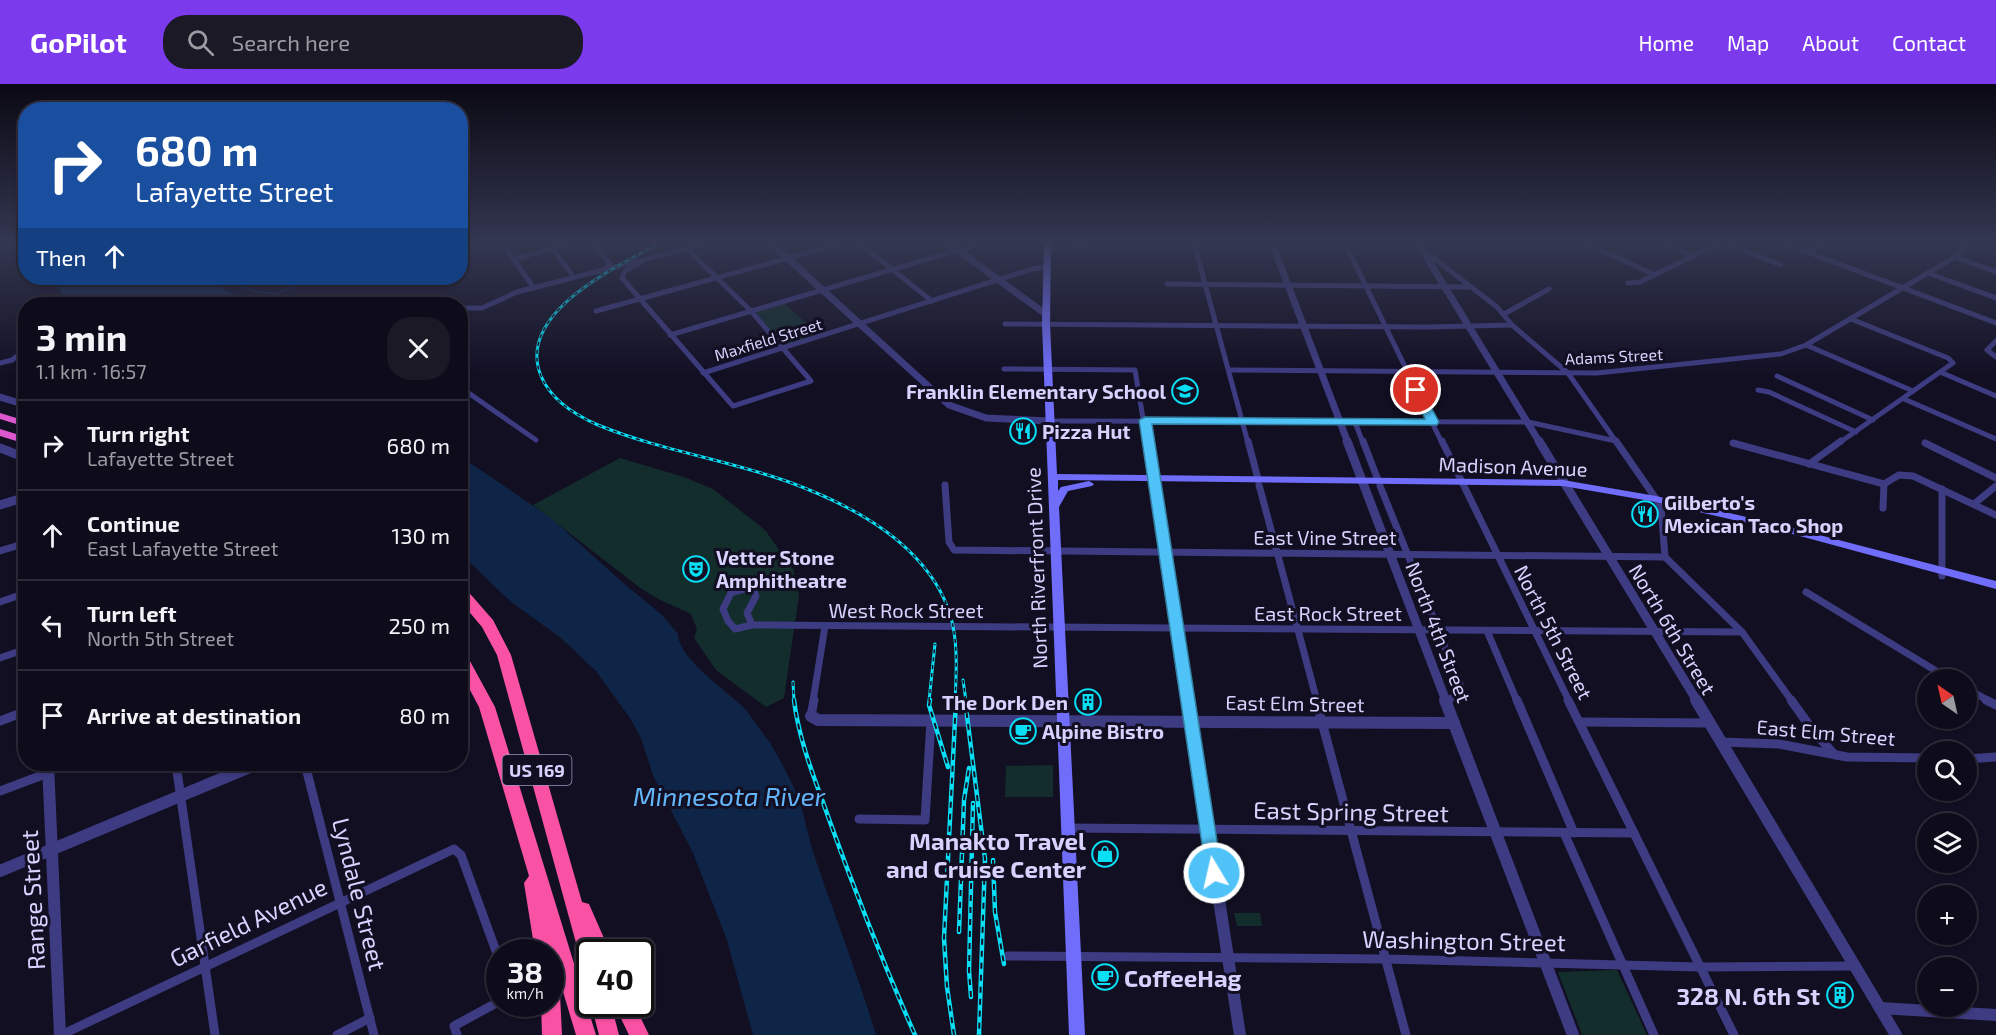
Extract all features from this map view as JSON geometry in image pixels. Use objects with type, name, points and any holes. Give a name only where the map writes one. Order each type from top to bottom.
[{"type":"highway","points":[[0,416],[18,422]]},
{"type":"highway","points":[[0,432],[18,438]]},
{"type":"highway","name":"US 169","points":[[468,600],[488,624],[504,656],[584,939]]},
{"type":"highway","name":"US 169","points":[[468,670],[480,692],[586,1035]]},
{"type":"highway","points":[[468,684],[480,692]]},
{"type":"highway","points":[[525,834],[542,939]]},
{"type":"highway","points":[[562,858],[596,939]]},
{"type":"highway","points":[[551,1017],[552,1035]]},
{"type":"highway","points":[[604,1017],[609,1035]]},
{"type":"highway","points":[[630,1017],[639,1035]]},
{"type":"main road","name":"North Riverfront Drive","points":[[1047,287],[1050,420],[1077,1035]]},
{"type":"main road","name":"Madison Avenue","points":[[1053,480],[1089,484],[1154,482]]},
{"type":"main road","name":"Madison Avenue","points":[[1053,480],[1565,486],[1658,503],[1942,574],[1996,585]]},
{"type":"main road","points":[[1055,505],[1064,489],[1089,484]]},
{"type":"main road","name":"Madison Avenue","points":[[1942,574],[1996,591]]},
{"type":"street","points":[[631,287],[733,406],[811,381],[751,311],[727,287]]},
{"type":"street","points":[[596,311],[685,287]]},
{"type":"street","points":[[819,287],[949,405],[975,416],[992,420],[1528,422],[1617,441]]},
{"type":"street","points":[[670,335],[831,287]]},
{"type":"street","points":[[915,287],[932,301]]},
{"type":"street","name":"Maxfield Street","points":[[703,373],[975,287]]},
{"type":"street","points":[[1008,287],[1047,320]]},
{"type":"street","points":[[1206,287],[1406,1035]]},
{"type":"street","name":"North 4th Street","points":[[1288,287],[1305,326],[1339,422],[1548,963],[1573,1035]]},
{"type":"street","name":"North 5th Street","points":[[1365,287],[1734,1035]]},
{"type":"street","name":"North 6th Street","points":[[1446,287],[1606,555],[1656,632],[1896,1035]]},
{"type":"street","points":[[1470,287],[1504,314],[1512,325],[1568,373],[1658,503],[1665,556],[1742,632],[1814,732],[1835,755]]},
{"type":"street","points":[[1967,287],[1996,298]]},
{"type":"street","points":[[468,308],[482,308],[517,292],[534,288]]},
{"type":"street","points":[[1902,288],[1996,323]]},
{"type":"street","name":"Adams Street","points":[[1229,370],[1624,372],[1770,355],[1789,352],[1806,345],[1902,288]]},
{"type":"street","points":[[1504,314],[1526,304],[1548,289]]},
{"type":"street","points":[[1809,464],[1953,363],[1953,361],[1851,319]]},
{"type":"street","points":[[1005,324],[1047,320],[1305,326],[1512,325]]},
{"type":"street","points":[[1996,341],[1987,350],[1996,357]]},
{"type":"street","points":[[1806,345],[1913,391]]},
{"type":"street","points":[[0,363],[12,360],[18,355]]},
{"type":"street","points":[[1004,369],[1135,370],[1166,552],[1206,829],[1240,1035]]},
{"type":"street","points":[[1940,372],[1996,396]]},
{"type":"street","points":[[1777,376],[1873,420]]},
{"type":"street","points":[[1758,390],[1768,392],[1856,432]]},
{"type":"street","points":[[468,393],[536,440]]},
{"type":"street","points":[[0,397],[18,403]]},
{"type":"street","points":[[1904,399],[1996,439]]},
{"type":"street","points":[[1355,422],[1462,689],[1462,692],[1446,701]]},
{"type":"street","points":[[1733,443],[1884,484],[1905,474],[1996,515]]},
{"type":"street","points":[[1925,443],[1996,478]]},
{"type":"street","points":[[0,448],[18,455]]},
{"type":"street","points":[[1883,508],[1884,484]]},
{"type":"street","name":"East Vine Street","points":[[945,485],[951,548],[959,550],[1665,556]]},
{"type":"street","points":[[1974,504],[1996,486]]},
{"type":"street","points":[[1942,489],[1942,574]]},
{"type":"street","points":[[0,505],[18,499]]},
{"type":"street","points":[[0,551],[18,545]]},
{"type":"street","name":"West Rock Street","points":[[752,625],[747,613],[756,596],[754,592],[745,589],[731,592],[723,609],[728,621],[735,629],[752,625],[1059,628]]},
{"type":"street","points":[[1806,592],[1932,669]]},
{"type":"street","points":[[0,602],[18,596]]},
{"type":"street","points":[[811,716],[825,626]]},
{"type":"street","name":"East Rock Street","points":[[1059,628],[1742,632]]},
{"type":"street","points":[[1486,631],[1654,1035]]},
{"type":"street","points":[[0,658],[18,652]]},
{"type":"street","points":[[1977,694],[1996,705]]},
{"type":"street","points":[[0,721],[18,714]]},
{"type":"street","name":"East Elm Street","points":[[811,716],[818,720],[1063,719],[1454,723]]},
{"type":"street","points":[[859,819],[925,820],[931,720]]},
{"type":"street","points":[[1580,722],[1709,723]]},
{"type":"street","name":"East Elm Street","points":[[1721,742],[1779,744],[1835,755],[1917,758]]},
{"type":"street","points":[[1977,759],[1996,758]]},
{"type":"street","points":[[0,791],[42,771]]},
{"type":"street","name":"Range Street","points":[[48,771],[60,1035]]},
{"type":"street","points":[[177,771],[215,1035]]},
{"type":"street","points":[[0,871],[240,771]]},
{"type":"street","name":"Lyndale Street","points":[[307,771],[374,1035]]},
{"type":"street","name":"East Spring Street","points":[[1068,828],[1634,833]]},
{"type":"street","name":"Garfield Avenue","points":[[60,1035],[444,851],[454,849],[461,855],[492,939]]},
{"type":"street","name":"Washington Street","points":[[1008,956],[1228,960],[1386,959],[1623,963],[1699,967],[1854,966]]},
{"type":"street","points":[[1880,1008],[1996,1015]]},
{"type":"street","points":[[456,1030],[486,1010]]},
{"type":"street","points":[[337,1035],[370,1018]]},
{"type":"green space","points":[[784,303],[818,334],[782,346],[755,311]]},
{"type":"green space","points":[[620,458],[684,477],[713,489],[765,530],[793,569],[799,595],[784,698],[766,707],[716,670],[694,638],[697,629],[691,614],[658,599],[639,587],[533,505]]},
{"type":"green space","points":[[1053,765],[1053,797],[1005,797],[1006,766]]},
{"type":"green space","points":[[1234,913],[1260,913],[1262,926],[1237,926]]},
{"type":"green space","points":[[1617,970],[1647,1035],[1582,1035],[1558,972]]},
{"type":"water","points":[[58,287],[219,287],[240,297],[67,297]]},
{"type":"water","name":"Minnesota River","points":[[468,461],[551,518],[662,615],[678,634],[680,643],[694,663],[743,707],[768,740],[798,797],[815,858],[876,1035],[753,1035],[727,940],[693,853],[653,775],[641,738],[630,718],[596,671],[561,638],[510,601],[468,561]]},
{"type":"waterway","points":[[244,287],[277,294],[290,287]]},
{"type":"railway","points":[[585,287],[556,312],[543,332],[537,353],[541,376],[545,385],[557,399],[581,416],[621,434],[742,467],[824,496],[889,533],[916,558],[930,575],[948,608],[955,642],[955,701]]},
{"type":"railway","points":[[929,701],[935,644]]},
{"type":"railway","points":[[963,680],[966,701]]},
{"type":"railway","points":[[793,682],[794,701]]},
{"type":"railway","points":[[794,700],[804,747],[830,822],[915,1035]]},
{"type":"railway","points":[[930,700],[929,705],[948,767]]},
{"type":"railway","points":[[954,1035],[947,987],[944,938],[956,700]]},
{"type":"railway","points":[[965,700],[985,859],[979,1035]]},
{"type":"railway","points":[[959,932],[964,800],[969,768]]},
{"type":"railway","points":[[971,997],[969,971],[973,803]]},
{"type":"railway","points":[[993,860],[995,912],[1004,964]]},
{"type":"place","name":"Franklin Elementary School","points":[[1185,391]]},
{"type":"place","name":"Pizza Hut","points":[[1023,431]]},
{"type":"place","name":"Gilberto's Mexican Taco Shop","points":[[1645,514]]},
{"type":"place","name":"Vetter Stone Amphitheatre","points":[[696,569]]},
{"type":"place","name":"The Dork Den","points":[[1088,702]]},
{"type":"place","name":"Alpine Bistro","points":[[1023,731]]},
{"type":"place","name":"Manakto Travel and Cruise Center","points":[[1105,854]]},
{"type":"place","name":"CoffeeHag","points":[[1105,977]]},
{"type":"place","name":"328 N. 6th St","points":[[1840,995]]},
{"type":"route","points":[[1214,873],[1145,420],[1433,422],[1416,390]]}]
